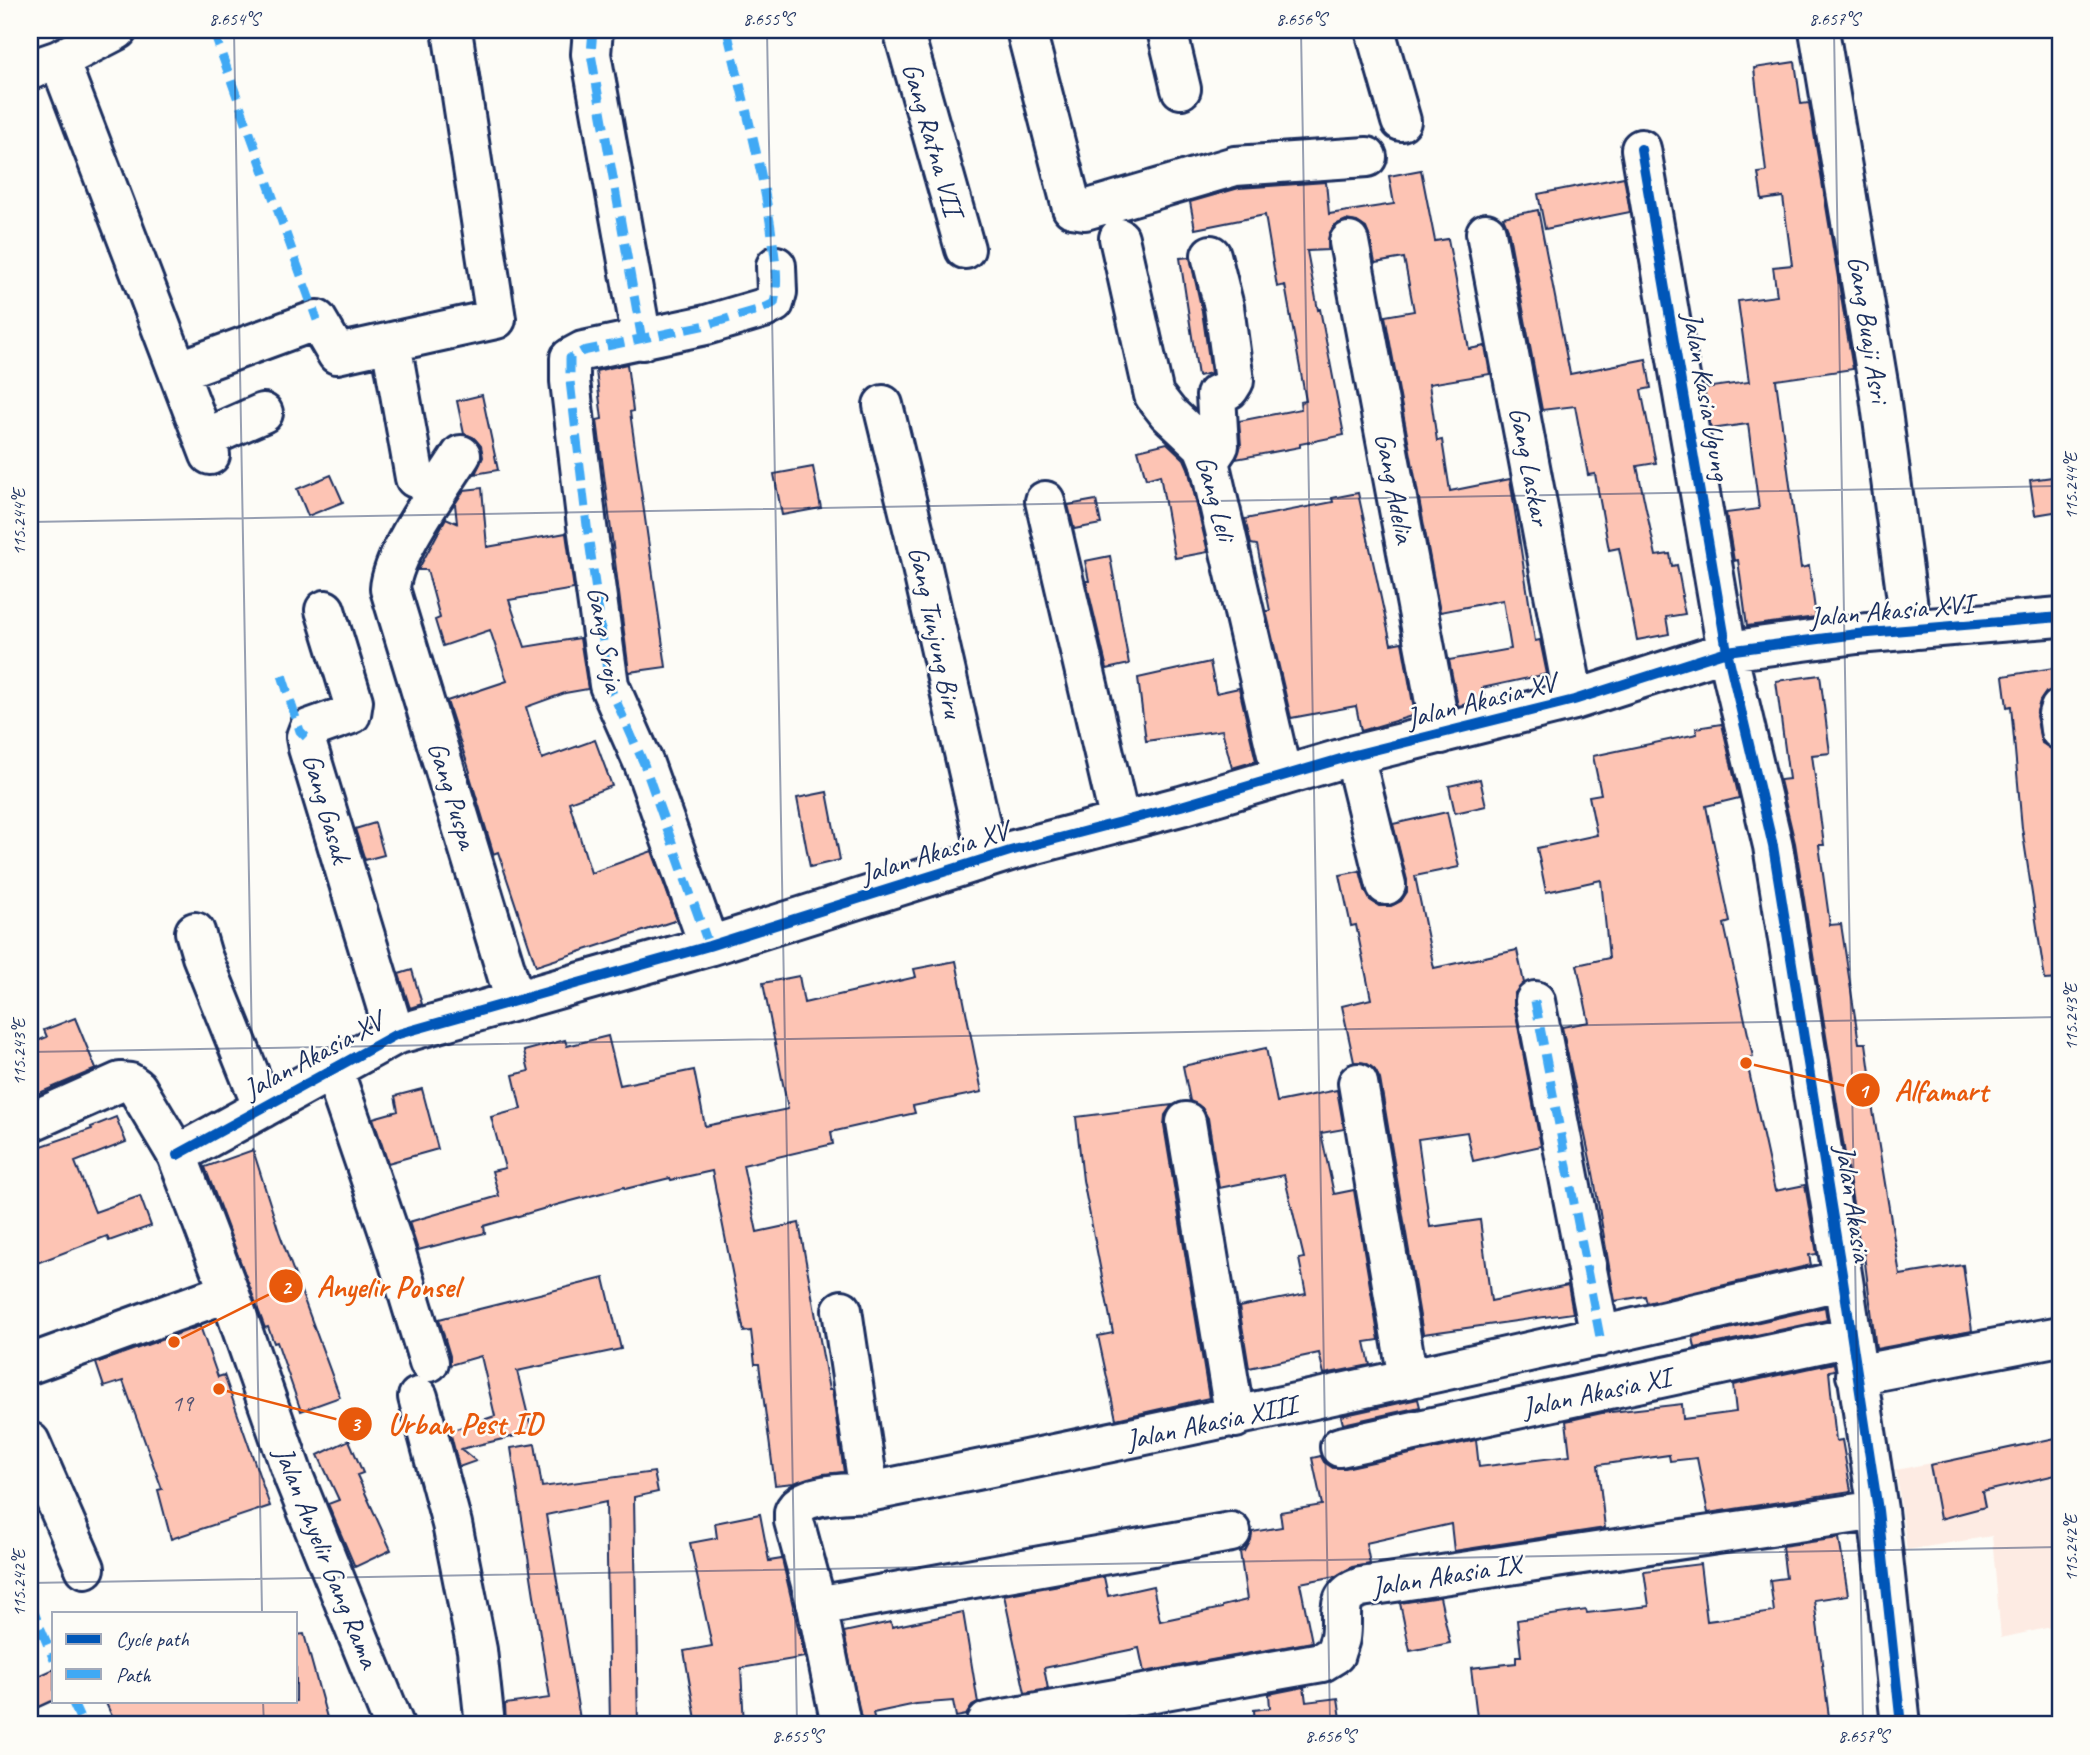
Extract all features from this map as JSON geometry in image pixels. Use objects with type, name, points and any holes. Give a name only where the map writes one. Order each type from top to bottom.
[{"type":"street","points":[[117,30],[44,65],[178,371],[207,447],[263,413]]},
{"type":"street","points":[[178,371],[317,320],[337,355],[496,319],[453,30]]},
{"type":"street","points":[[593,30],[591,54],[642,340],[706,325],[774,303],[777,292],[776,266]]},
{"type":"street","name":"Gang Ratna VII","points":[[903,30],[965,249]]},
{"type":"street","points":[[1026,30],[1072,208],[1085,210],[1235,166],[1367,157]]},
{"type":"street","points":[[1167,30],[1181,89]]},
{"type":"street","points":[[1375,30],[1401,121]]},
{"type":"street","name":"Gang Buaji Asri","points":[[1819,30],[1879,388],[1912,630]]},
{"type":"street","name":"Jalan Kasia Ugung","points":[[1641,149],[1727,651]]},
{"type":"street","name":"Gang Laskar","points":[[1486,233],[1574,699]]},
{"type":"street","name":"Gang Leli","points":[[1119,238],[1154,395],[1168,413],[1203,446],[1209,461],[1282,776]]},
{"type":"street","name":"Gang Adelia","points":[[1349,242],[1441,734]]},
{"type":"street","points":[[1209,461],[1219,446],[1216,395],[1229,389],[1234,381],[1224,307],[1211,255]]},
{"type":"street","name":"Gang Sroja","points":[[642,340],[583,351],[570,358],[570,381],[609,685],[644,764],[709,946]]},
{"type":"street","points":[[390,343],[415,478]]},
{"type":"street","name":"Gang Tunjung Biru","points":[[883,405],[988,858]]},
{"type":"street","name":"Gang Puspa","points":[[461,455],[401,553],[391,576],[390,589],[515,1001]]},
{"type":"street","points":[[1045,501],[1120,822]]},
{"type":"street","name":"Gang Gasak","points":[[325,610],[353,701],[353,709],[345,718],[309,729],[306,737],[395,1035]]},
{"type":"street","name":"Jalan Akasia XVI","points":[[1727,651],[1857,634],[2060,617]]},
{"type":"street","name":"Jalan Akasia XV","points":[[177,1155],[395,1035],[709,946],[988,858],[1354,755],[1574,699],[1727,651]]},
{"type":"street","name":"Jalan Akasia","points":[[1727,651],[1773,846],[1878,1510],[1901,1725]]},
{"type":"street","points":[[2060,709],[2060,730]]},
{"type":"street","points":[[1354,755],[1387,885]]},
{"type":"street","points":[[195,932],[262,1108]]},
{"type":"street","points":[[1535,1001],[1600,1338]]},
{"type":"street","points":[[333,1069],[395,1250],[424,1380],[477,1650],[485,1725]]},
{"type":"street","name":"Jalan Anyelir Gang Rama","points":[[30,1122],[120,1082],[130,1083],[137,1088],[177,1155],[229,1292],[293,1478],[394,1725]]},
{"type":"street","points":[[1358,1083],[1408,1379]]},
{"type":"street","points":[[1186,1122],[1235,1418]]},
{"type":"street","name":"Jalan Akasia XIII","points":[[841,1725],[817,1606],[794,1512],[801,1503],[869,1492],[1235,1418],[1600,1338],[1843,1280]]},
{"type":"street","points":[[30,1364],[229,1292]]},
{"type":"street","points":[[842,1310],[869,1492]]},
{"type":"street","points":[[1856,1375],[2060,1336]]},
{"type":"street","name":"Jalan Akasia XI","points":[[1340,1447],[1851,1337]]},
{"type":"street","points":[[30,1442],[85,1568]]},
{"type":"street","name":"Jalan Akasia IX","points":[[987,1722],[1322,1662],[1335,1654],[1340,1637],[1342,1601],[1349,1591],[1361,1587],[1878,1510]]},
{"type":"street","points":[[817,1606],[1231,1532]]},
{"type":"shaded area","points":[[2060,1437],[2060,1625],[2001,1638],[1992,1536],[1907,1550],[1896,1470]]},
{"type":"building","points":[[1795,62],[1801,104],[1809,103],[1853,369],[1776,380],[1801,568],[1809,566],[1816,617],[1747,626],[1738,560],[1734,561],[1726,513],[1759,509],[1748,424],[1711,429],[1704,388],[1749,382],[1738,301],[1777,296],[1773,267],[1792,265],[1783,197],[1762,200],[1758,173],[1766,172],[1754,68]]},
{"type":"building","points":[[1421,170],[1435,241],[1448,239],[1469,349],[1485,346],[1490,374],[1429,384],[1437,441],[1442,440],[1450,491],[1510,479],[1535,641],[1540,640],[1547,674],[1482,688],[1485,700],[1458,706],[1449,660],[1511,649],[1503,600],[1440,612],[1385,316],[1414,311],[1404,258],[1375,263],[1366,228],[1357,222],[1346,220],[1335,225],[1329,234],[1328,250],[1307,251],[1344,435],[1300,444],[1300,447],[1236,459],[1241,445],[1239,421],[1301,409],[1300,402],[1306,401],[1285,285],[1277,287],[1265,215],[1195,229],[1190,202],[1239,188],[1326,182],[1329,214],[1394,204],[1389,176]]},
{"type":"building","points":[[1624,177],[1630,212],[1545,229],[1538,194]]},
{"type":"building","points":[[1538,210],[1570,374],[1646,359],[1651,388],[1641,390],[1656,463],[1637,466],[1656,556],[1670,554],[1672,566],[1677,565],[1683,596],[1685,614],[1666,617],[1669,634],[1637,640],[1619,548],[1609,550],[1595,474],[1588,475],[1575,406],[1542,410],[1508,229],[1503,217]]},
{"type":"building","points":[[1190,257],[1202,311],[1211,373],[1198,376],[1180,258]]},
{"type":"building","points":[[627,364],[633,411],[630,412],[666,667],[629,672],[597,420],[602,419],[596,371]]},
{"type":"building","points":[[482,395],[498,470],[475,474],[483,457],[481,446],[473,437],[464,434],[457,401]]},
{"type":"building","points":[[1167,443],[1184,459],[1188,468],[1208,552],[1175,558],[1160,475],[1146,479],[1138,450]]},
{"type":"building","points":[[813,467],[821,508],[782,515],[774,474]]},
{"type":"building","points":[[331,475],[343,502],[308,516],[297,489]]},
{"type":"building","points":[[2060,476],[2060,511],[2035,515],[2030,480]]},
{"type":"building","points":[[482,488],[487,547],[566,533],[574,589],[509,600],[525,647],[580,638],[588,689],[565,693],[526,707],[542,759],[595,740],[612,786],[569,802],[591,873],[652,851],[677,920],[536,966],[498,852],[493,854],[447,701],[507,681],[490,630],[443,646],[435,620],[440,618],[427,570],[418,570],[446,518],[457,523],[455,504],[464,490]]},
{"type":"building","points":[[1358,493],[1391,644],[1402,642],[1415,715],[1361,731],[1356,706],[1291,718],[1266,611],[1270,611],[1257,545],[1251,544],[1245,519],[1333,502],[1332,498]]},
{"type":"building","points":[[1096,500],[1101,524],[1074,529],[1068,505]]},
{"type":"building","points":[[1110,556],[1129,664],[1107,669],[1086,581],[1089,581],[1085,561]]},
{"type":"building","points":[[1210,662],[1216,693],[1239,688],[1256,761],[1232,768],[1222,730],[1146,741],[1138,678]]},
{"type":"building","points":[[2060,667],[2060,688],[2046,692],[2036,716],[2042,743],[2055,751],[2060,811],[2060,979],[2045,980],[2022,828],[2011,706],[2007,707],[2003,676]]},
{"type":"building","points":[[1820,675],[1830,753],[1812,755],[1824,845],[1819,845],[1830,925],[1841,924],[1859,1043],[1866,1043],[1871,1080],[1868,1080],[1900,1275],[1963,1265],[1972,1331],[1876,1349],[1863,1247],[1860,1247],[1795,843],[1780,780],[1789,779],[1776,681]]},
{"type":"building","points":[[1722,724],[1739,798],[1706,806],[1730,922],[1724,924],[1753,1057],[1746,1058],[1775,1191],[1805,1185],[1817,1254],[1809,1255],[1811,1265],[1647,1303],[1645,1296],[1615,1301],[1593,1173],[1562,1027],[1589,1022],[1577,965],[1609,958],[1601,880],[1546,892],[1537,848],[1597,835],[1589,796],[1601,794],[1593,756],[1697,734],[1696,728]]},
{"type":"building","points":[[1480,779],[1486,806],[1455,813],[1449,786]]},
{"type":"building","points":[[827,792],[840,860],[810,867],[797,798]]},
{"type":"building","points":[[1447,812],[1459,867],[1415,876],[1434,968],[1517,950],[1524,983],[1515,993],[1514,1005],[1541,1146],[1473,1161],[1467,1132],[1418,1139],[1430,1227],[1480,1220],[1491,1301],[1568,1285],[1573,1313],[1423,1334],[1380,1079],[1375,1070],[1366,1063],[1354,1062],[1342,1006],[1371,999],[1356,925],[1351,926],[1340,875],[1360,871],[1370,900],[1379,906],[1391,906],[1401,901],[1407,892],[1407,880],[1393,824]]},
{"type":"building","points":[[375,823],[384,855],[365,860],[355,829]]},
{"type":"building","points":[[956,961],[982,1092],[913,1106],[915,1113],[831,1132],[833,1144],[743,1165],[757,1232],[799,1223],[829,1390],[832,1390],[844,1472],[775,1485],[759,1364],[755,1364],[751,1331],[744,1332],[712,1171],[625,1189],[624,1187],[560,1204],[484,1226],[485,1233],[418,1250],[409,1222],[499,1196],[492,1171],[505,1168],[491,1117],[521,1109],[513,1075],[529,1071],[524,1051],[565,1040],[567,1046],[608,1036],[620,1085],[694,1070],[705,1126],[788,1109],[763,983],[799,976],[804,1003],[916,977],[914,969]]},
{"type":"building","points":[[412,970],[422,1004],[410,1008],[399,974]]},
{"type":"building","points":[[75,1018],[96,1069],[30,1097],[30,1044],[47,1037],[44,1030]]},
{"type":"building","points":[[1266,1048],[1277,1102],[1337,1090],[1344,1129],[1321,1133],[1334,1194],[1354,1190],[1379,1340],[1365,1342],[1370,1365],[1324,1374],[1319,1353],[1249,1368],[1239,1307],[1306,1294],[1299,1259],[1304,1258],[1284,1175],[1219,1188],[1208,1118],[1202,1108],[1190,1101],[1183,1066]]},
{"type":"building","points":[[422,1089],[438,1149],[388,1163],[373,1118],[398,1111],[395,1096]]},
{"type":"building","points":[[1172,1105],[1165,1115],[1164,1126],[1209,1398],[1116,1419],[1098,1336],[1113,1333],[1083,1180],[1076,1117]]},
{"type":"building","points":[[116,1117],[126,1142],[75,1162],[95,1212],[140,1196],[151,1226],[109,1241],[107,1236],[37,1263],[30,1246],[30,1150],[92,1129],[91,1127]]},
{"type":"building","points":[[253,1150],[279,1232],[340,1397],[301,1411],[277,1342],[274,1343],[268,1327],[265,1328],[205,1167]]},
{"type":"building","points":[[604,1278],[621,1349],[517,1371],[532,1432],[461,1449],[476,1461],[459,1467],[450,1431],[495,1416],[481,1356],[450,1365],[439,1319]]},
{"type":"building","points":[[1825,1307],[1827,1320],[1695,1348],[1693,1337]]},
{"type":"building","points":[[200,1326],[218,1377],[224,1375],[270,1506],[171,1539],[158,1490],[162,1489],[123,1381],[104,1387],[96,1363]]},
{"type":"building","points":[[1834,1363],[1835,1370],[1829,1371],[1836,1441],[1842,1440],[1851,1491],[1708,1513],[1697,1458],[1670,1461],[1669,1455],[1598,1465],[1605,1528],[1454,1551],[1451,1524],[1366,1543],[1370,1564],[1352,1567],[1336,1576],[1300,1583],[1312,1642],[1144,1672],[1139,1648],[1044,1668],[1048,1689],[1025,1693],[1004,1595],[1104,1577],[1108,1596],[1153,1586],[1160,1621],[1247,1600],[1240,1552],[1245,1551],[1252,1532],[1282,1527],[1280,1512],[1322,1505],[1312,1458],[1321,1456],[1324,1462],[1333,1468],[1345,1468],[1476,1440],[1479,1467],[1570,1456],[1566,1421],[1602,1413],[1682,1404],[1683,1419],[1736,1412],[1733,1385]]},
{"type":"building","points":[[1418,1399],[1420,1407],[1343,1424],[1341,1416]]},
{"type":"building","points":[[2060,1437],[2060,1474],[1982,1492],[1985,1507],[1940,1519],[1930,1465]]},
{"type":"building","points":[[349,1440],[363,1473],[357,1475],[391,1550],[355,1567],[328,1504],[339,1500],[318,1455]]},
{"type":"building","points":[[535,1444],[542,1487],[654,1472],[658,1492],[634,1497],[638,1725],[610,1725],[606,1502],[546,1515],[581,1725],[506,1725],[505,1704],[550,1698],[511,1448]]},
{"type":"building","points":[[760,1514],[769,1561],[782,1559],[805,1657],[741,1668],[744,1725],[697,1725],[684,1651],[712,1646],[690,1543],[717,1538],[715,1523]]},
{"type":"building","points":[[1839,1538],[1848,1595],[1814,1600],[1830,1725],[1620,1725],[1620,1718],[1556,1725],[1478,1725],[1471,1668],[1516,1663],[1516,1656],[1521,1656],[1517,1620],[1586,1610],[1587,1613],[1649,1606],[1644,1571],[1700,1564],[1707,1621],[1774,1612],[1770,1580],[1786,1578],[1782,1546]]},
{"type":"building","points":[[1440,1597],[1450,1643],[1410,1651],[1400,1603]]},
{"type":"building","points":[[963,1612],[978,1703],[972,1706],[966,1715],[956,1717],[953,1701],[916,1704],[873,1713],[876,1725],[862,1725],[844,1632],[891,1622],[892,1627]]},
{"type":"building","points":[[304,1634],[329,1725],[116,1725],[105,1702],[298,1702],[298,1635]]},
{"type":"building","points":[[52,1670],[52,1701],[30,1711],[30,1680]]},
{"type":"building","points":[[1304,1687],[1306,1702],[1338,1698],[1342,1725],[1255,1725],[1254,1710],[1270,1708],[1269,1694]]},
{"type":"marked path","points":[[213,30],[317,320]]},
{"type":"marked path","points":[[593,30],[591,54],[642,340]]},
{"type":"marked path","points":[[709,946],[644,764],[609,685],[587,526],[570,381],[570,358],[583,351],[706,325],[774,303],[776,266],[767,203],[727,30]]},
{"type":"marked path","points":[[282,675],[300,731],[306,737]]},
{"type":"marked path","points":[[1535,1001],[1600,1337]]},
{"type":"marked path","points":[[30,1603],[52,1655]]},
{"type":"marked path","points":[[72,1702],[83,1725]]},
{"type":"cycle path","points":[[1641,149],[1727,651],[1773,846],[1878,1510],[1901,1725]]},
{"type":"cycle path","points":[[177,1155],[395,1035],[709,946],[1010,851],[1181,806],[1354,755],[1574,700],[1727,651],[1857,634],[2060,617]]},
{"type":"place","name":"Alfamart","points":[[1746,1063]]},
{"type":"place","name":"Anyelir Ponsel","points":[[174,1342]]},
{"type":"place","name":"Urban Pest ID","points":[[219,1389]]}]
